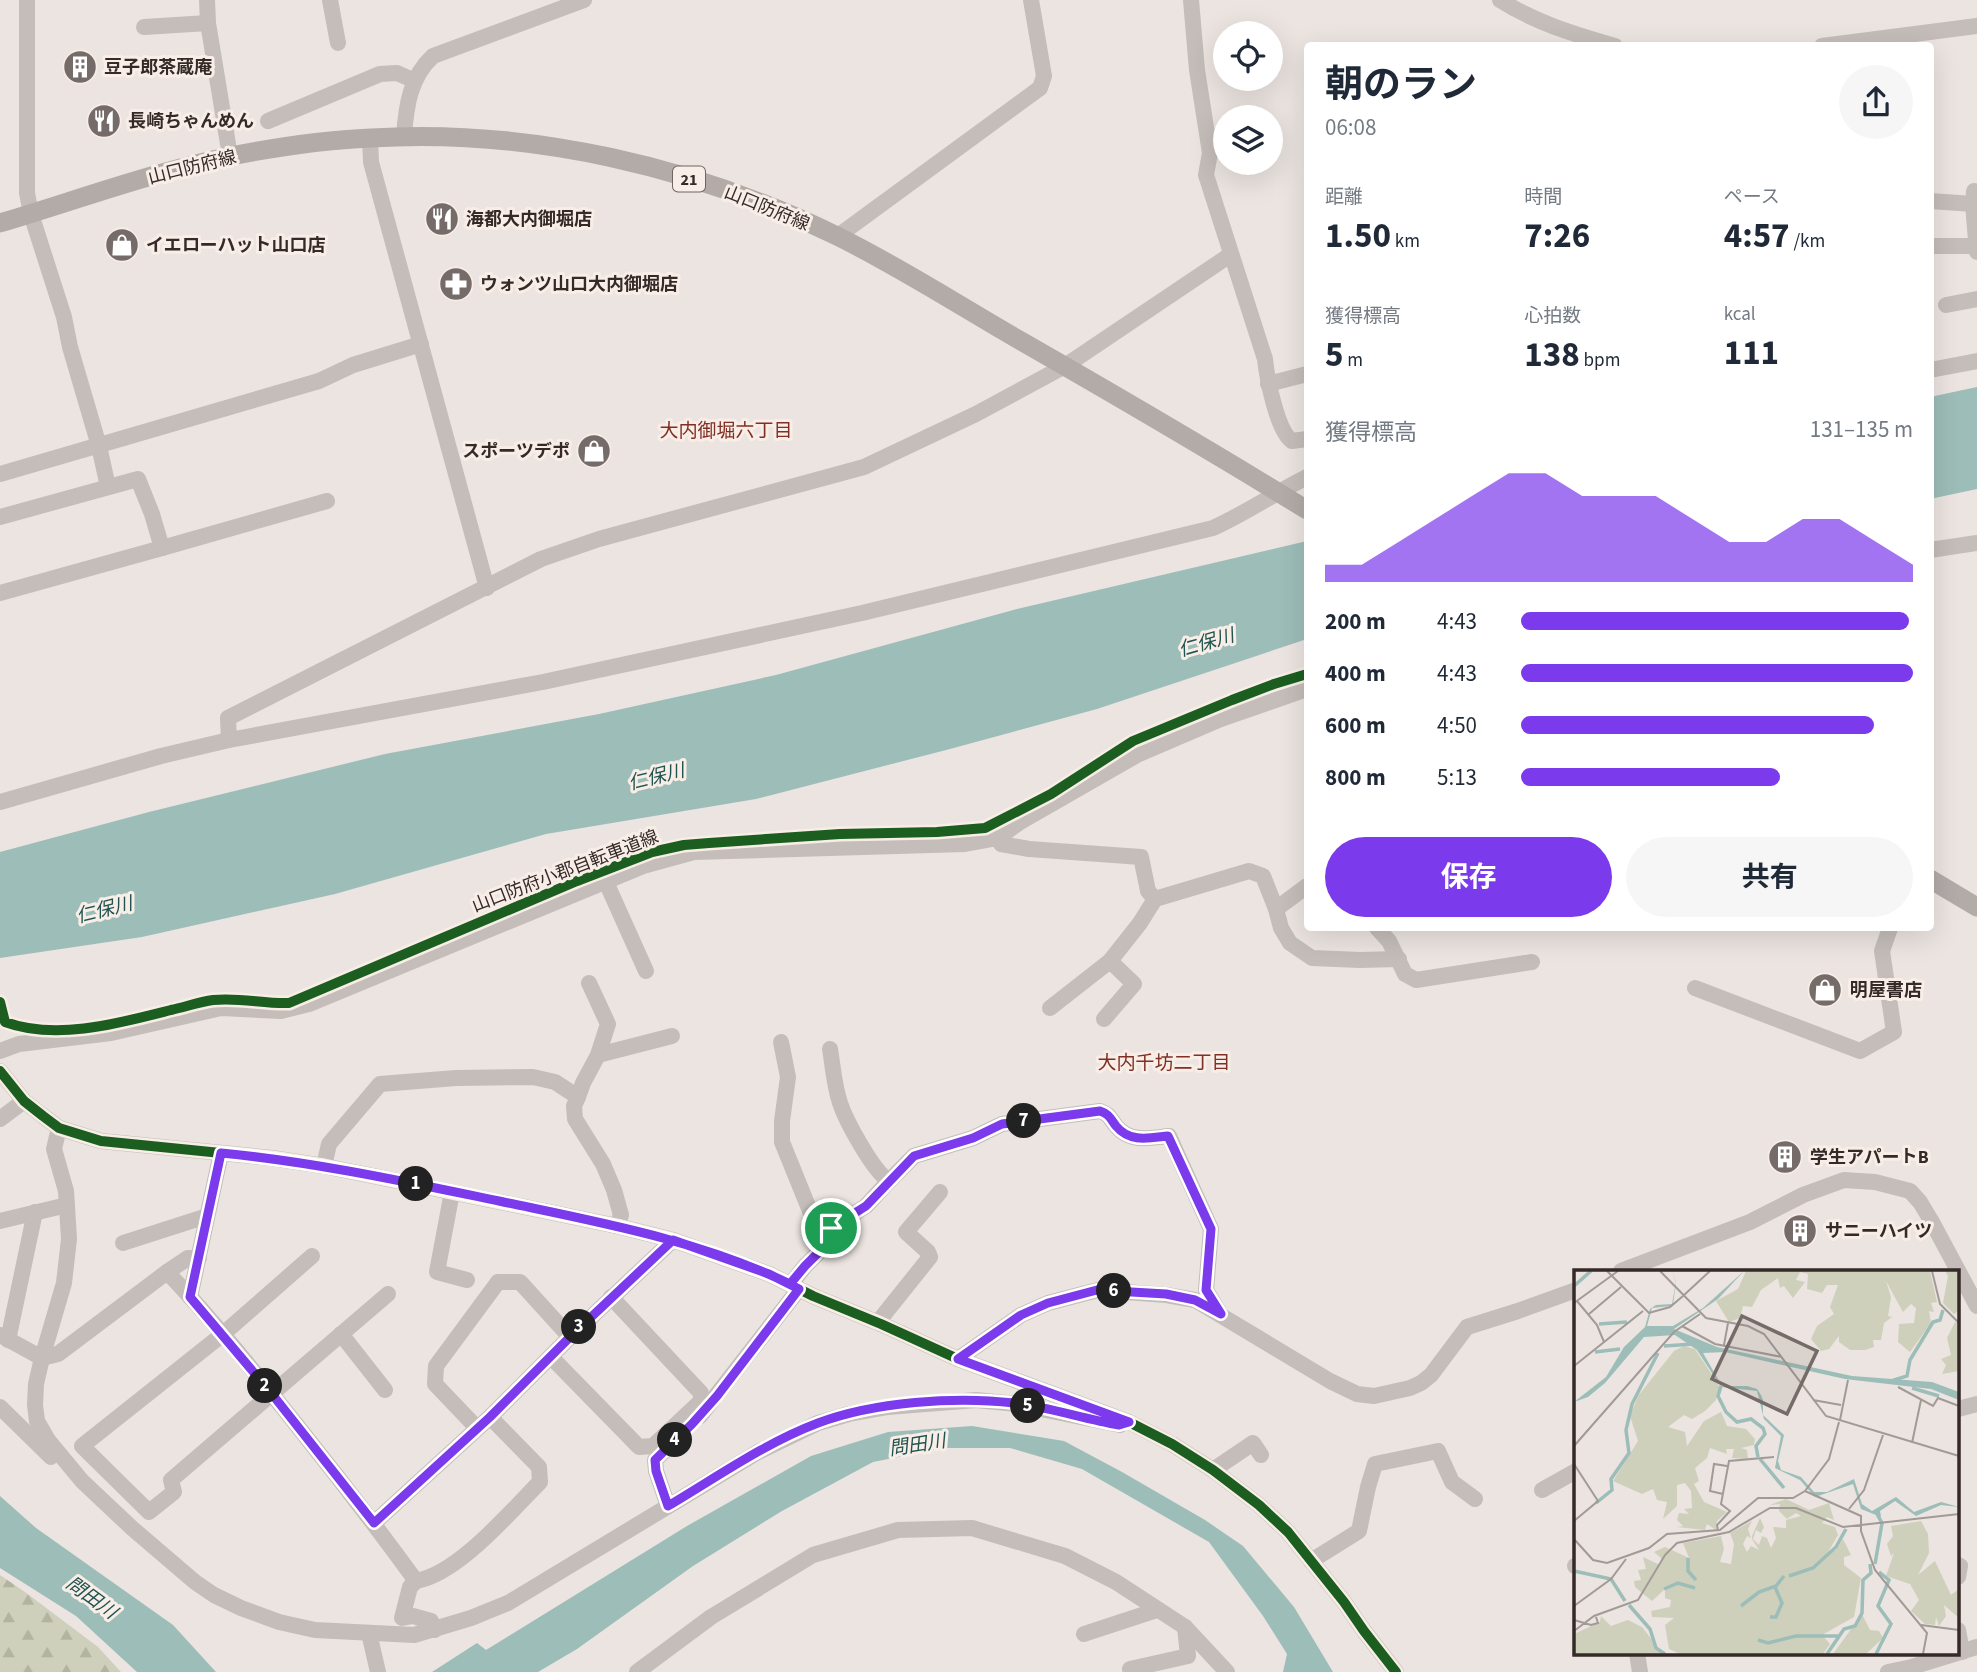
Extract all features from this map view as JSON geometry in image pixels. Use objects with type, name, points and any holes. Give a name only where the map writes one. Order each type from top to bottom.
[{"type":"main road","name":"山口防府線","points":[[0,223],[172,171],[230,156],[287,146],[370,138],[491,139],[604,156],[732,192],[838,236],[1065,366],[1304,508]]},
{"type":"main road","points":[[1934,881],[1977,907]]},
{"type":"street","points":[[27,0],[27,193],[64,317],[108,487]]},
{"type":"street","points":[[207,0],[208,23],[230,156]]},
{"type":"street","points":[[330,0],[338,43]]},
{"type":"street","points":[[404,137],[405,110],[415,81],[422,66],[433,56],[584,0]]},
{"type":"street","points":[[838,236],[1040,88],[1044,76],[1031,0]]},
{"type":"street","points":[[1191,0],[1197,70],[1210,153],[1206,175],[1265,359],[1268,384],[1282,427],[1287,438],[1292,441],[1304,439]]},
{"type":"street","points":[[1507,2],[1523,15],[1564,32],[1600,42]]},
{"type":"street","points":[[145,27],[208,23]]},
{"type":"street","points":[[1861,42],[1977,26]]},
{"type":"street","points":[[268,121],[380,74],[397,73],[415,81]]},
{"type":"street","points":[[370,138],[371,162],[487,588]]},
{"type":"street","points":[[1934,201],[1973,197],[1977,245],[1934,246]]},
{"type":"street","points":[[229,740],[228,718],[541,559],[599,539],[864,467],[976,414],[1065,366],[1230,255]]},
{"type":"street","points":[[1946,305],[1977,299]]},
{"type":"street","points":[[0,474],[318,381],[353,365],[421,344]]},
{"type":"street","points":[[1934,369],[1977,361]]},
{"type":"street","points":[[1268,384],[1304,375]]},
{"type":"street","points":[[0,517],[138,479],[162,548]]},
{"type":"street","points":[[0,802],[161,756],[229,740],[543,682],[862,613],[1213,528],[1304,479]]},
{"type":"street","points":[[0,593],[327,501]]},
{"type":"street","points":[[1934,549],[1977,543]]},
{"type":"street","points":[[0,1051],[19,1044],[111,1033],[221,1008],[281,1012],[309,1004],[606,882],[668,858],[694,852],[965,844],[998,838],[1020,822],[1138,755],[1221,719],[1304,690]]},
{"type":"street","points":[[998,838],[1001,844],[1029,849],[1141,857],[1148,891],[1155,898]]},
{"type":"street","points":[[1050,1009],[1110,961],[1140,923],[1155,898],[1250,871],[1263,876],[1281,928],[1290,943],[1312,958],[1399,960]]},
{"type":"street","points":[[606,882],[646,971]]},
{"type":"street","points":[[1276,909],[1304,888]]},
{"type":"street","points":[[1380,931],[1389,941],[1405,974],[1416,980],[1532,962]]},
{"type":"street","points":[[1695,988],[1860,1051],[1894,1032],[1882,951],[1889,931]]},
{"type":"street","points":[[1104,1019],[1134,984],[1110,961]]},
{"type":"street","points":[[589,983],[608,1024],[598,1055],[574,1106],[576,1119],[603,1164],[614,1190],[621,1215],[617,1226]]},
{"type":"street","points":[[598,1055],[672,1036]]},
{"type":"street","points":[[781,1042],[788,1077],[782,1142],[812,1216],[831,1228]]},
{"type":"street","points":[[830,1049],[838,1095],[848,1122],[867,1155],[889,1181]]},
{"type":"street","points":[[0,1070],[24,1101],[59,1128],[102,1142],[272,1158],[324,1166],[673,1240],[795,1286],[958,1359],[1129,1422],[1172,1444],[1213,1471],[1259,1505],[1288,1532],[1396,1672]]},
{"type":"street","points":[[324,1166],[329,1144],[380,1084],[456,1078],[533,1077],[555,1082],[578,1097]]},
{"type":"street","points":[[0,1119],[24,1101]]},
{"type":"street","points":[[668,1506],[655,1460],[717,1396],[795,1286],[805,1266],[822,1249],[831,1228],[866,1206],[914,1156],[973,1138],[1002,1124],[1100,1111],[1108,1114],[1126,1136],[1141,1140],[1168,1136],[1211,1229],[1206,1290],[1221,1314]]},
{"type":"street","points":[[59,1128],[54,1149],[66,1191],[69,1239],[64,1283],[36,1384],[37,1421],[47,1440],[82,1481],[195,1582],[241,1608],[279,1622],[370,1639],[391,1632],[414,1634],[435,1630],[471,1618],[508,1603],[758,1452],[818,1423],[849,1414],[888,1407],[976,1400],[1017,1404],[1119,1425],[1129,1422]]},
{"type":"street","points":[[190,1297],[221,1153]]},
{"type":"street","points":[[1624,1270],[1750,1222],[1803,1195],[1844,1180],[1875,1182],[1910,1191],[1920,1202],[1958,1269],[1977,1271]]},
{"type":"street","points":[[452,1192],[437,1272],[467,1280]]},
{"type":"street","points":[[881,1324],[882,1317],[930,1257],[906,1232],[940,1192]]},
{"type":"street","points":[[0,1221],[67,1205]]},
{"type":"street","points":[[35,1212],[4,1338],[42,1358],[58,1354],[188,1258],[199,1258]]},
{"type":"street","points":[[124,1243],[207,1216]]},
{"type":"street","points":[[374,1523],[490,1417],[611,1297],[673,1240]]},
{"type":"street","points":[[312,1256],[223,1334],[82,1446],[149,1512],[174,1492],[171,1480],[388,1294]]},
{"type":"street","points":[[167,1272],[272,1394],[374,1523],[416,1581]]},
{"type":"street","points":[[1960,1273],[1977,1306]]},
{"type":"street","points":[[477,1428],[435,1384],[436,1366],[498,1282],[520,1282],[570,1337]]},
{"type":"street","points":[[958,1359],[1021,1315],[1048,1303],[1097,1290],[1166,1294],[1195,1300],[1330,1381],[1356,1394],[1374,1396],[1421,1383],[1431,1375],[1467,1327],[1574,1291]]},
{"type":"street","points":[[551,1357],[639,1447],[653,1446],[701,1401],[701,1394],[611,1297]]},
{"type":"street","points":[[341,1334],[385,1390]]},
{"type":"street","points":[[1960,1408],[1977,1404]]},
{"type":"street","points":[[0,1407],[54,1458],[58,1454]]},
{"type":"street","points":[[435,1630],[431,1621],[413,1616],[402,1618],[410,1587],[416,1581],[424,1580],[463,1558],[540,1482],[539,1467],[490,1417]]},
{"type":"street","points":[[1213,1471],[1253,1443],[1261,1455]]},
{"type":"street","points":[[1311,1561],[1359,1531],[1375,1464],[1438,1451],[1452,1482],[1475,1499]]},
{"type":"street","points":[[1542,1490],[1574,1472]]},
{"type":"street","points":[[637,1672],[711,1617],[813,1555],[898,1530],[972,1528],[1065,1556],[1116,1582],[1185,1627],[1227,1672]]},
{"type":"street","points":[[1084,1634],[1157,1610]]},
{"type":"street","points":[[1130,1669],[1188,1656],[1185,1627]]},
{"type":"street","points":[[1960,1633],[1969,1649]]},
{"type":"street","points":[[370,1639],[378,1672]]},
{"type":"street","points":[[1637,1654],[1640,1672]]},
{"type":"street","points":[[1888,1672],[1953,1654]]},
{"type":"green space","points":[[0,1575],[98,1647],[121,1672],[0,1672]]},
{"type":"water","points":[[1977,387],[1977,489],[1934,498],[1934,396]]},
{"type":"water","name":"仁保川","points":[[1304,542],[1304,640],[1097,709],[756,799],[546,834],[335,894],[142,937],[0,958],[0,852],[385,754],[599,714],[776,675],[1017,609]]},
{"type":"water","name":"問田川","points":[[972,1426],[1064,1441],[1205,1520],[1243,1546],[1294,1607],[1333,1672],[1283,1672],[1287,1654],[1209,1542],[1082,1469],[1010,1448],[944,1448],[873,1462],[782,1511],[693,1566],[577,1649],[538,1672],[432,1672],[477,1643],[486,1650],[687,1526],[811,1456],[888,1432]]},
{"type":"water","name":"問田川","points":[[0,1496],[36,1528],[173,1625],[216,1672],[137,1672],[76,1616],[0,1568]]},
{"type":"cycle path","name":"山口防府小郡自転車道線","points":[[0,1002],[5,1022],[45,1030],[110,1025],[213,1000],[289,1003],[652,852],[709,843],[985,828],[1051,794],[1133,741],[1232,700],[1304,675]]},
{"type":"cycle path","points":[[0,1071],[24,1101],[59,1128],[101,1141],[272,1158],[324,1166],[673,1240],[769,1274],[958,1359],[1129,1422],[1172,1444],[1213,1470],[1259,1505],[1288,1532],[1396,1672]]},
{"type":"place","name":"豆子郎茶蔵庵","points":[[80,67]]},
{"type":"place","name":"長崎ちゃんめん","points":[[104,121]]},
{"type":"place","name":"海都大内御堀店","points":[[442,219]]},
{"type":"place","name":"イエローハット山口店","points":[[122,245]]},
{"type":"place","name":"ウォンツ山口大内御堀店","points":[[456,284]]},
{"type":"place","name":"スポーツデポ","points":[[594,451]]},
{"type":"place","name":"明屋書店","points":[[1825,990]]},
{"type":"place","name":"学生アパートB","points":[[1785,1157]]},
{"type":"place","name":"サニーハイツ","points":[[1800,1231]]},
{"type":"district","name":"大内御堀六丁目","points":[[726,430]]},
{"type":"district","name":"大内千坊二丁目","points":[[1164,1062]]},
{"type":"route","points":[[831,1228],[822,1249],[790,1284],[769,1274],[714,1253],[673,1240],[617,1226],[324,1166],[221,1153],[190,1297],[272,1394],[374,1523],[490,1417],[611,1297],[673,1240],[769,1274],[799,1289],[717,1396],[655,1460],[668,1506],[758,1452],[818,1423],[849,1414],[929,1402],[976,1400],[1017,1404],[1119,1425],[1129,1422],[958,1359],[1021,1315],[1048,1303],[1097,1290],[1166,1294],[1195,1300],[1221,1314],[1206,1290],[1211,1229],[1168,1136],[1141,1140],[1126,1136],[1108,1114],[1100,1111],[1002,1124],[973,1138],[914,1156],[866,1206],[831,1228]]}]
